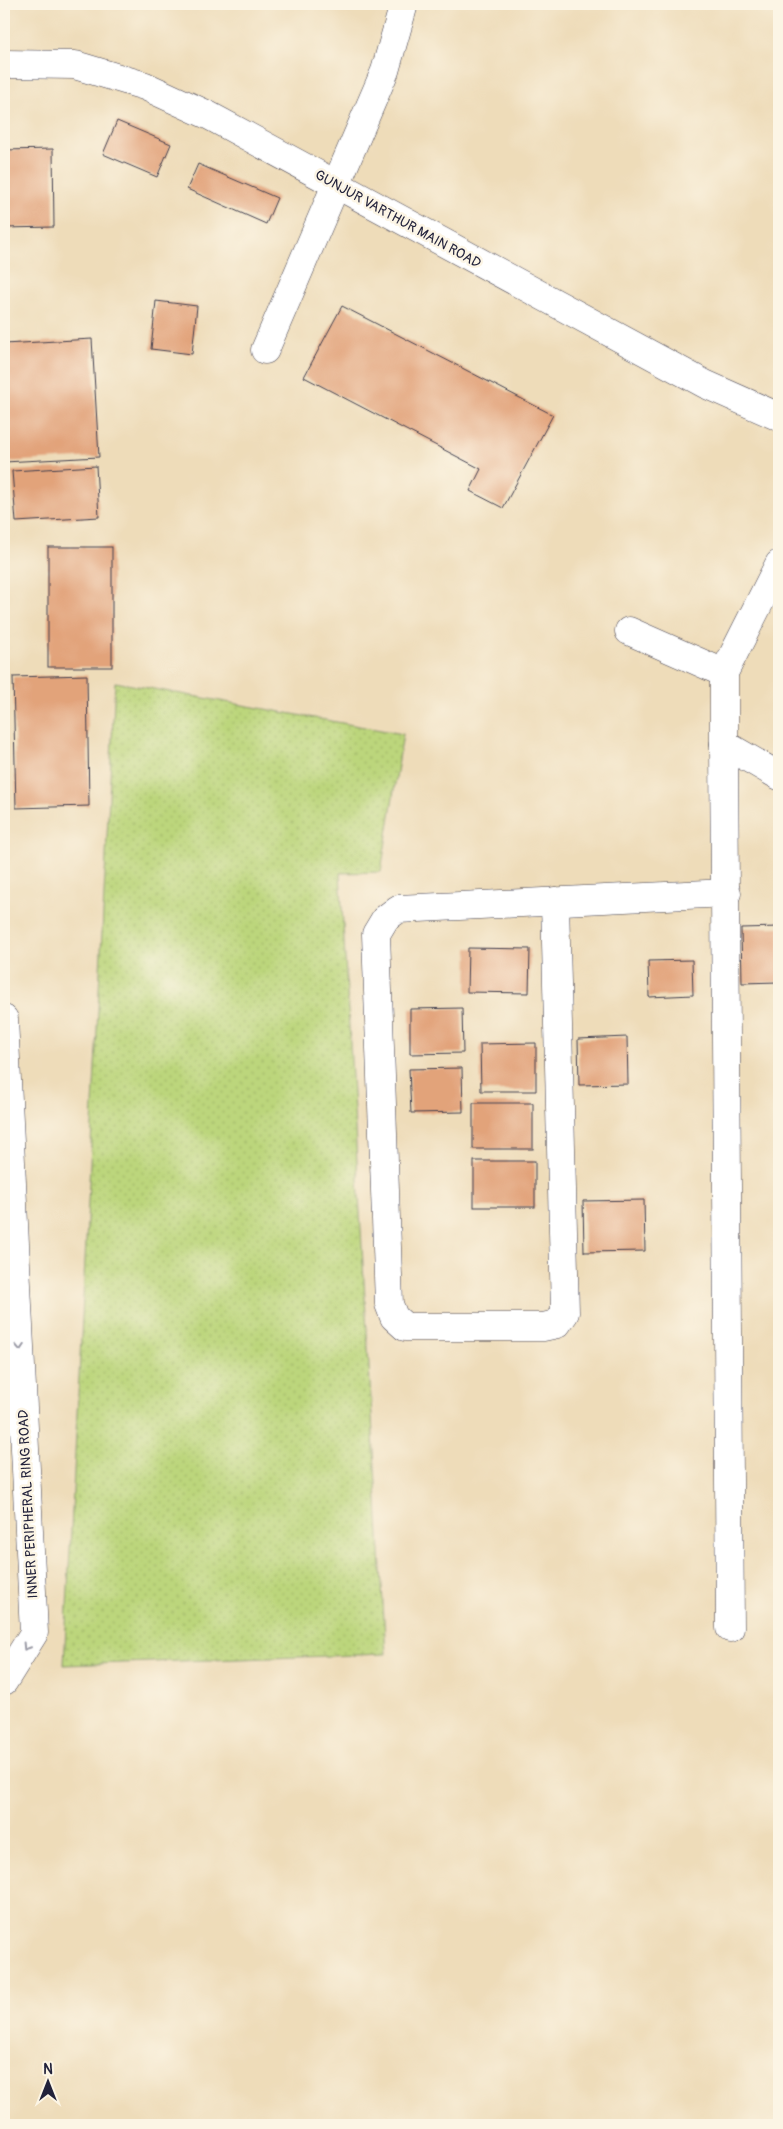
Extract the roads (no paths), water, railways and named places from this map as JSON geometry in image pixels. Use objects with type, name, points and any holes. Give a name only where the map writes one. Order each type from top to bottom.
[{"type":"street","points":[[265,350],[385,71],[404,4]]},
{"type":"street","name":"GUNJUR VARTHUR MAIN ROAD","points":[[4,64],[75,65],[145,86],[208,115],[705,384],[779,417]]},
{"type":"street","points":[[730,1628],[727,893],[724,673],[779,564]]},
{"type":"street","points":[[629,631],[724,673]]},
{"type":"street","points":[[724,744],[779,776]]},
{"type":"street","points":[[555,901],[565,1313],[557,1324],[542,1327],[405,1327],[394,1317],[389,1304],[376,934],[385,919],[398,909],[555,901],[727,893]]},
{"type":"street","name":"INNER PERIPHERAL RING ROAD","points":[[4,1019],[34,1633],[4,1681]]}]
